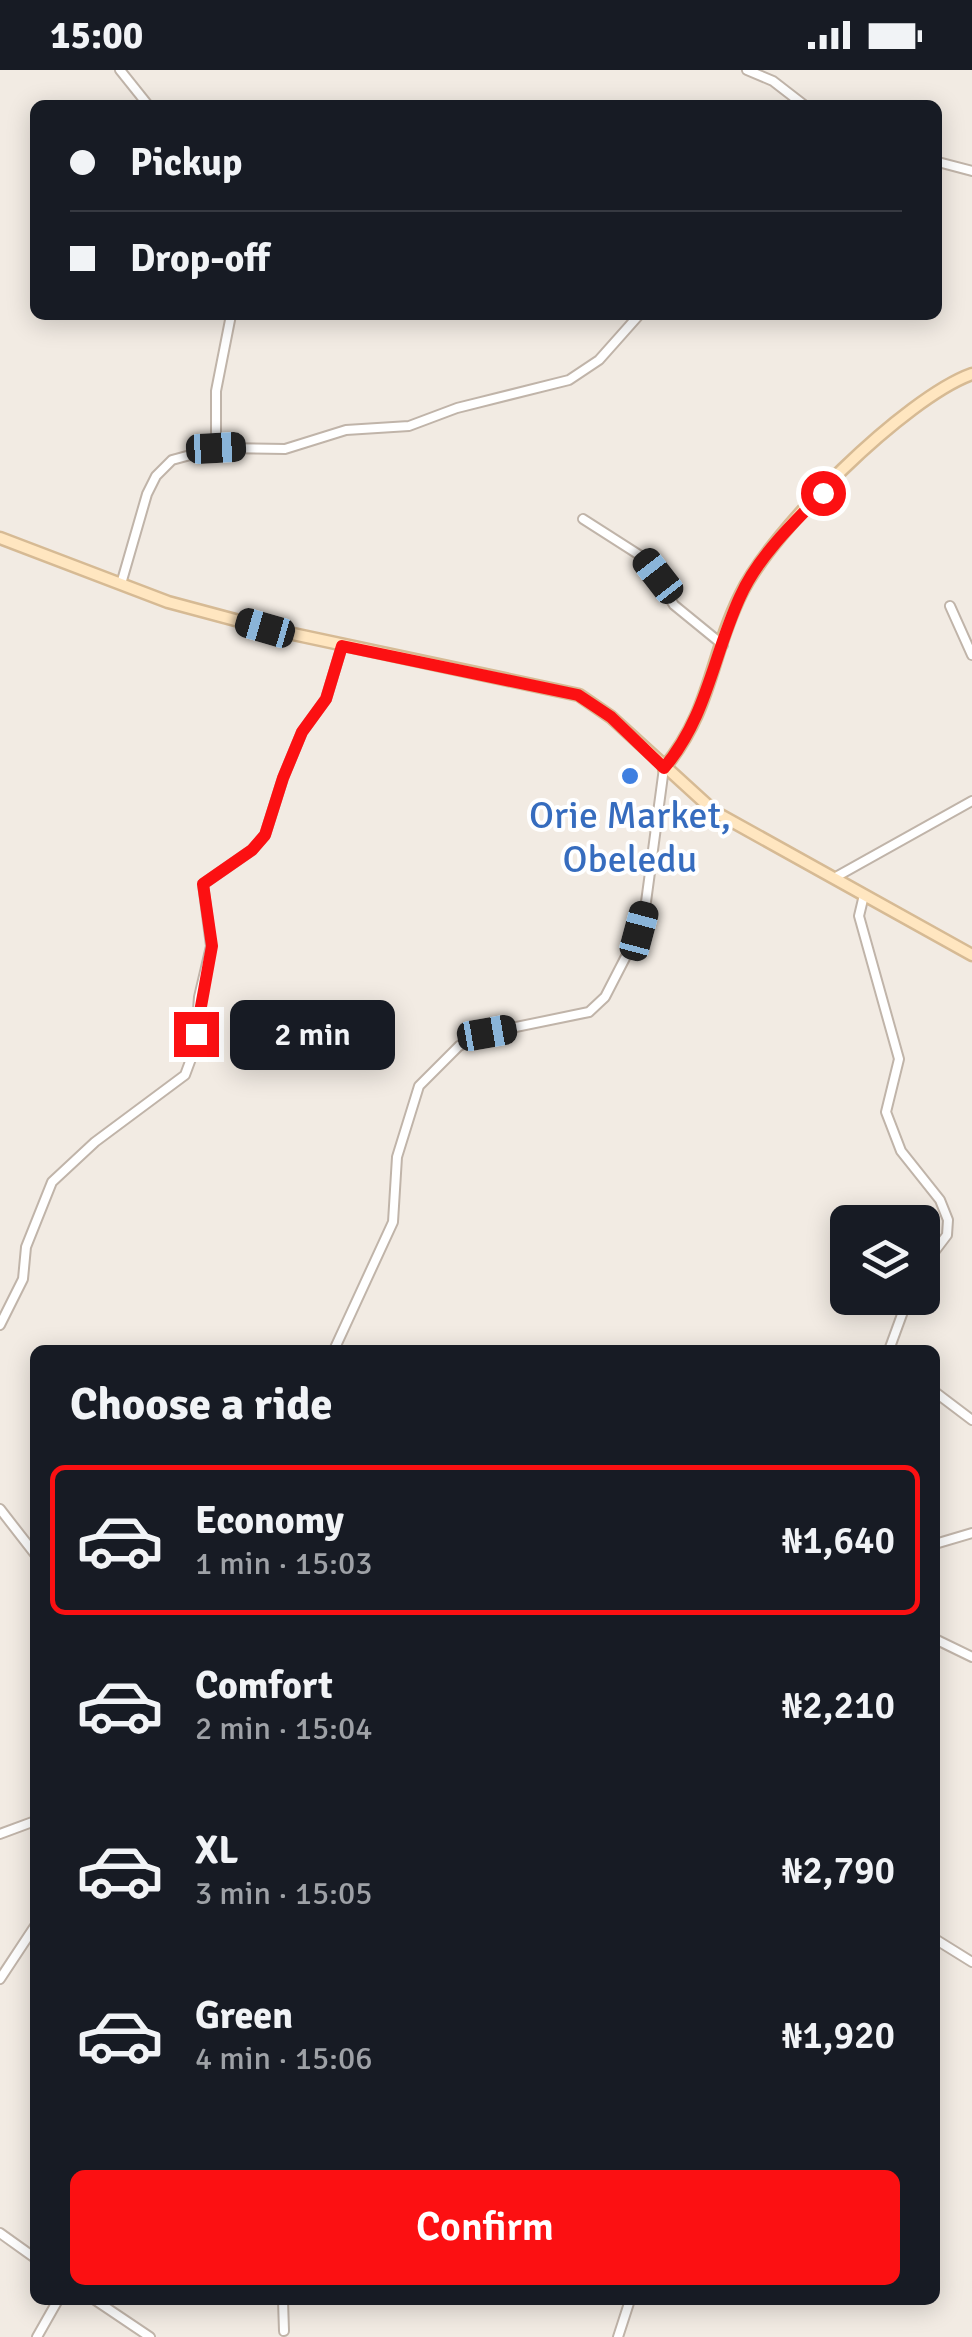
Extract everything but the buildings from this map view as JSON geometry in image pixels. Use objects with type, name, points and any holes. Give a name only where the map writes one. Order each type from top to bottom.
[{"type":"main road","points":[[664,768],[690,732],[709,691],[741,593],[800,516],[887,430],[926,399],[972,374]]},
{"type":"main road","points":[[0,538],[168,602],[342,646],[578,695],[622,726],[715,812],[972,955]]},
{"type":"street","points":[[120,70],[144,100]]},
{"type":"street","points":[[747,70],[797,100]]},
{"type":"street","points":[[768,70],[772,82]]},
{"type":"street","points":[[942,163],[972,171]]},
{"type":"street","points":[[216,448],[216,391],[230,320]]},
{"type":"street","points":[[121,584],[156,476],[172,460],[216,448],[284,449],[346,430],[409,426],[457,408],[569,380],[599,360],[635,320]]},
{"type":"street","points":[[583,518],[644,558],[674,605],[723,645]]},
{"type":"street","points":[[950,606],[972,655]]},
{"type":"street","points":[[0,1325],[23,1279],[26,1247],[52,1182],[95,1142],[185,1074],[195,1048],[199,997],[212,946],[203,884],[252,850],[265,835],[302,732],[326,699],[342,646]]},
{"type":"street","points":[[336,1345],[393,1222],[397,1157],[419,1086],[459,1046],[487,1033],[589,1012],[605,998],[639,931],[664,768]]},
{"type":"street","points":[[834,878],[972,800]]},
{"type":"street","points":[[864,895],[860,916],[899,1059],[886,1112],[901,1152],[940,1200],[948,1220],[947,1235],[940,1244]]},
{"type":"street","points":[[892,1345],[902,1315]]},
{"type":"street","points":[[940,1396],[972,1420]]},
{"type":"street","points":[[0,1509],[30,1548]]},
{"type":"street","points":[[940,1543],[972,1533]]},
{"type":"street","points":[[940,1642],[972,1658]]},
{"type":"street","points":[[0,1834],[30,1823]]},
{"type":"street","points":[[0,1979],[30,1934]]},
{"type":"street","points":[[940,1942],[972,1962]]},
{"type":"street","points":[[0,2234],[30,2255]]},
{"type":"street","points":[[37,2337],[55,2305]]},
{"type":"street","points":[[102,2305],[150,2337]]},
{"type":"street","points":[[283,2305],[284,2331]]},
{"type":"street","points":[[618,2337],[628,2305]]},
{"type":"place","name":"Orie Market, Obeledu","points":[[630,776]]},
{"type":"route","points":[[196,1034],[199,997],[212,946],[203,884],[252,850],[265,835],[302,732],[326,699],[342,646],[578,695],[644,745],[664,768],[690,732],[709,691],[741,593],[758,567],[823,493]]}]
